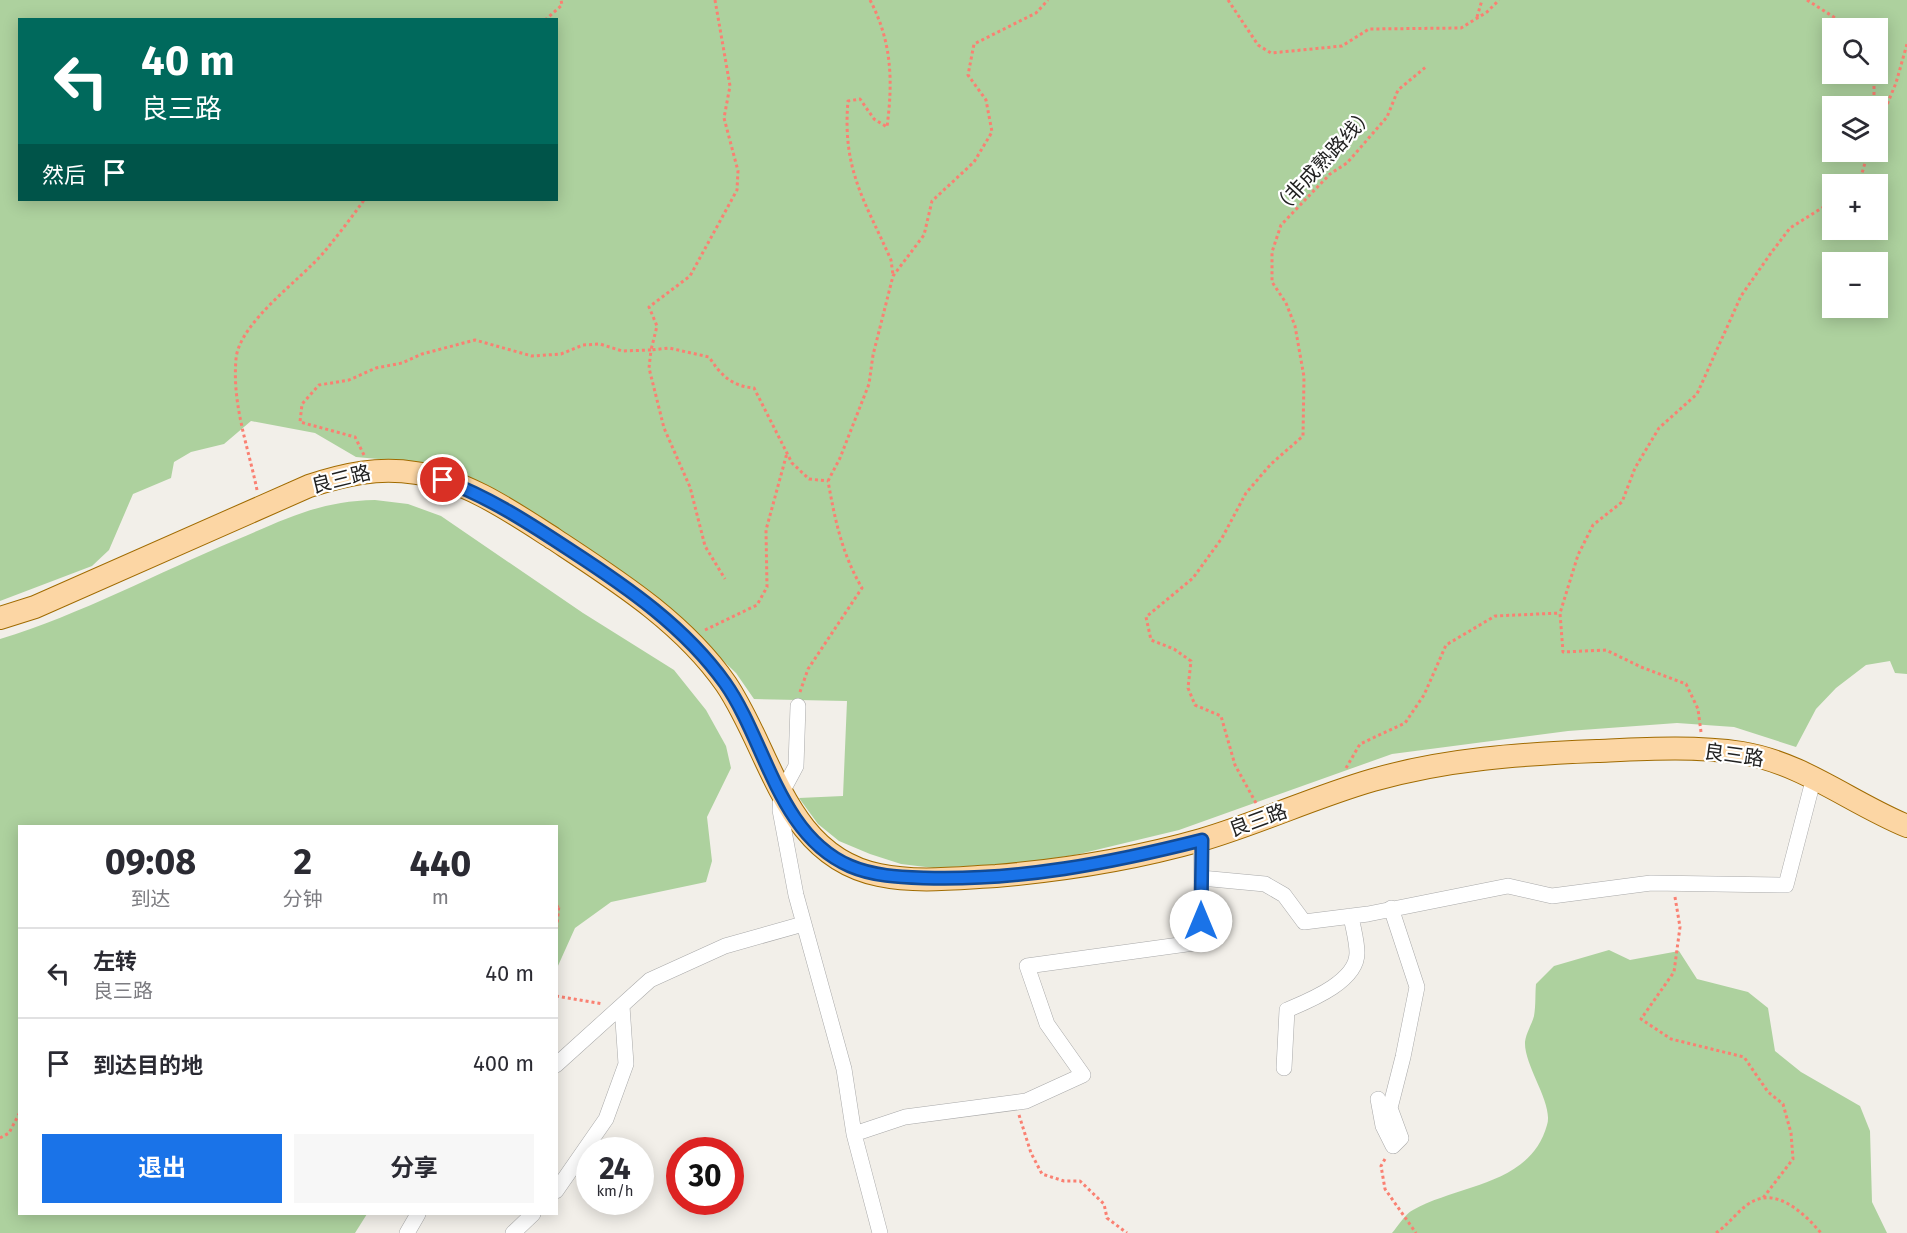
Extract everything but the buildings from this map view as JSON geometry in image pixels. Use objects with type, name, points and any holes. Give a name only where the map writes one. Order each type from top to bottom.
[{"type":"main road","name":"良三路","points":[[0,618],[35,607],[309,486],[371,470],[422,473],[464,488],[507,509],[620,582],[687,638],[726,685],[781,794],[798,820],[828,853],[849,866],[880,875],[953,879],[1035,873],[1125,858],[1202,840],[1332,792],[1428,767],[1483,758],[1663,748],[1743,753],[1787,764],[1907,826]]},
{"type":"street","points":[[798,706],[796,766],[781,794],[780,810],[784,838],[803,924],[844,1069],[854,1134],[880,1233]]},
{"type":"street","points":[[1201,878],[1265,884],[1284,895],[1304,922],[1351,916],[1508,886],[1552,896],[1651,884],[1786,885],[1814,777]]},
{"type":"street","points":[[854,1134],[905,1118],[1026,1101],[1083,1075],[1047,1024],[1027,966],[1194,943],[1201,921],[1202,840]]},
{"type":"street","points":[[1378,1099],[1383,1126],[1392,1146],[1401,1138],[1389,1108],[1403,1057],[1417,987],[1391,908]]},
{"type":"street","points":[[1284,1068],[1287,1010],[1321,995],[1343,980],[1357,956],[1351,916]]},
{"type":"street","points":[[558,1063],[650,980],[714,950],[803,924]]},
{"type":"street","points":[[558,1188],[606,1119],[626,1064],[622,1006]]},
{"type":"street","points":[[407,1233],[417,1215]]},
{"type":"street","points":[[513,1233],[532,1215]]},
{"type":"path","points":[[547,18],[562,5],[561,0]]},
{"type":"path","points":[[715,0],[730,86],[724,118],[738,171],[737,190],[690,276],[649,307],[657,326],[649,368],[664,428],[690,488],[705,546],[725,579]]},
{"type":"path","points":[[798,706],[801,687],[808,669],[862,588],[847,563],[837,535],[828,481],[840,458],[869,384],[875,346],[893,276],[891,260],[854,178],[846,124],[848,101],[860,99],[874,119],[887,127],[890,100],[889,60],[884,26],[870,0]]},
{"type":"path","points":[[893,276],[924,235],[932,201],[975,162],[992,132],[986,100],[968,75],[974,44],[1036,13],[1048,0]]},
{"type":"path","points":[[1228,0],[1258,45],[1271,54],[1342,46],[1370,28],[1461,28],[1499,0]]},
{"type":"path","points":[[1476,18],[1482,0]]},
{"type":"path","points":[[1807,0],[1835,18]]},
{"type":"path","points":[[1888,102],[1907,44]]},
{"type":"path","name":"（非成熟路线）","points":[[1263,818],[1235,765],[1221,716],[1195,705],[1188,688],[1191,661],[1174,649],[1151,640],[1146,617],[1193,578],[1222,538],[1246,493],[1271,464],[1303,436],[1304,377],[1295,326],[1286,303],[1272,282],[1272,252],[1281,225],[1330,174],[1347,163],[1387,117],[1398,90],[1427,66]]},
{"type":"path","points":[[261,508],[249,450],[238,415],[236,356],[248,333],[274,297],[303,274],[325,251],[363,201]]},
{"type":"path","points":[[1703,750],[1698,710],[1686,684],[1641,667],[1606,650],[1563,652],[1560,613],[1578,555],[1593,525],[1622,502],[1635,468],[1659,428],[1697,394],[1741,296],[1790,228],[1822,208]]},
{"type":"path","points":[[371,470],[355,437],[300,422],[302,404],[319,385],[349,380],[376,368],[402,363],[422,354],[475,340],[532,356],[561,354],[583,345],[600,344],[622,351],[669,348],[708,357],[722,377],[742,387],[754,388],[792,463],[809,479],[828,481]]},
{"type":"path","points":[[687,638],[724,623],[758,605],[767,587],[766,530],[787,452]]},
{"type":"path","points":[[1332,792],[1360,744],[1405,723],[1424,695],[1446,645],[1495,616],[1560,613]]},
{"type":"path","points":[[1672,884],[1680,927],[1674,972],[1641,1019],[1671,1039],[1744,1057],[1768,1092],[1783,1104],[1791,1133],[1793,1159],[1763,1198]]},
{"type":"path","points":[[558,996],[582,1002],[622,1006]]},
{"type":"path","points":[[1016,1103],[1024,1134],[1042,1174],[1064,1181],[1080,1181],[1104,1204],[1107,1218],[1127,1233]]},
{"type":"path","points":[[0,1138],[9,1133],[18,1116]]},
{"type":"path","points":[[1392,1146],[1381,1166],[1385,1189],[1416,1233]]},
{"type":"path","points":[[1716,1233],[1749,1203],[1763,1198],[1777,1199],[1790,1204],[1808,1218],[1821,1233]]},
{"type":"green space","points":[[0,0],[1907,0],[1907,674],[1895,673],[1890,661],[1866,665],[1836,688],[1816,709],[1796,747],[1734,727],[1677,723],[1568,731],[1392,754],[1179,830],[1075,855],[1017,864],[934,868],[901,864],[839,841],[818,824],[799,798],[843,796],[847,701],[754,699],[736,673],[690,629],[411,462],[356,457],[315,433],[251,421],[224,444],[191,452],[174,462],[171,478],[133,494],[109,550],[92,566],[0,601]]},
{"type":"green space","points":[[375,500],[408,504],[441,516],[583,613],[674,670],[706,710],[726,746],[731,768],[707,817],[712,861],[706,882],[611,902],[575,928],[558,966],[558,825],[18,825],[18,1215],[366,1215],[355,1233],[0,1233],[0,639],[60,618],[287,518],[303,512],[355,501]]},
{"type":"green space","points":[[1609,950],[1630,960],[1679,951],[1697,979],[1748,992],[1768,1008],[1775,1051],[1801,1072],[1860,1106],[1870,1131],[1872,1202],[1887,1233],[1392,1233],[1404,1217],[1413,1210],[1509,1172],[1525,1160],[1538,1145],[1547,1125],[1548,1116],[1543,1096],[1529,1062],[1525,1042],[1534,1016],[1536,984],[1554,966]]},
{"type":"route","points":[[443,480],[507,509],[620,582],[687,638],[726,685],[741,710],[781,794],[798,820],[828,853],[849,866],[880,875],[953,879],[998,876],[1079,867],[1202,840],[1201,921]]}]
